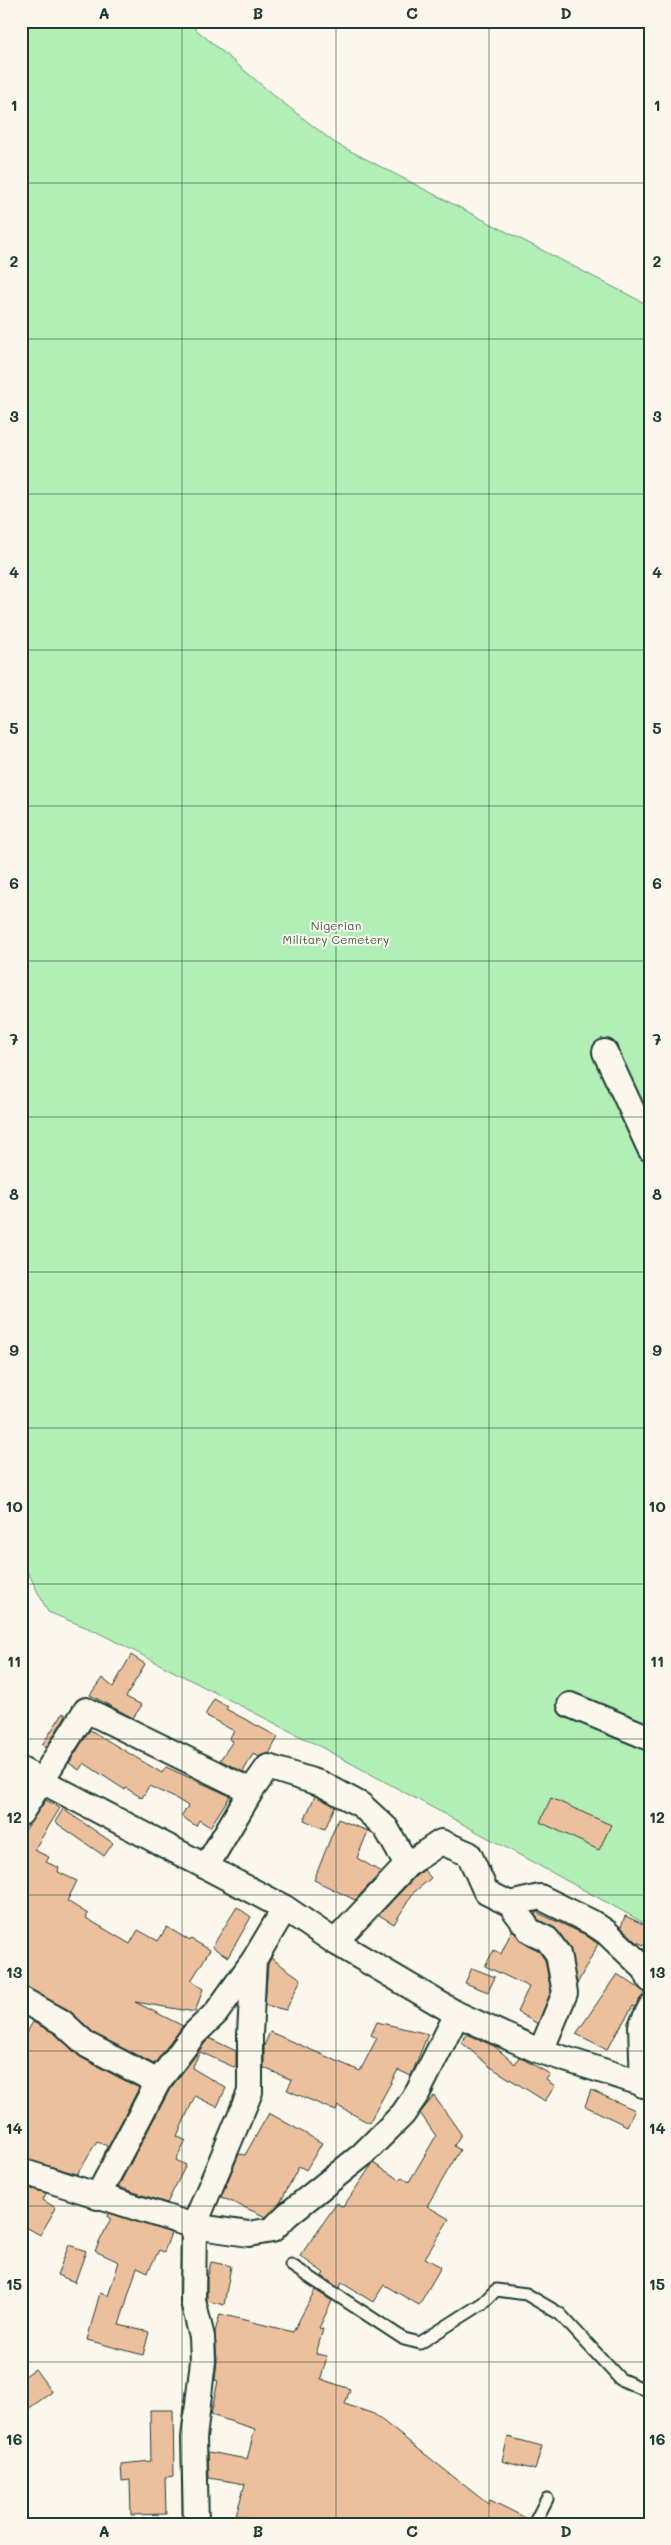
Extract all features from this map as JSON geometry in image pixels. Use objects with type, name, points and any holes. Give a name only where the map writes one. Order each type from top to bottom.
[{"type":"street","points":[[605,1052],[650,1148]]},
{"type":"street","points":[[570,1705],[650,1738]]},
{"type":"street","points":[[21,1813],[31,1776],[86,1710],[251,1791]]},
{"type":"street","points":[[206,1868],[251,1791],[268,1767],[322,1784],[361,1805],[386,1828],[407,1865]]},
{"type":"street","points":[[31,1776],[285,1908],[335,1942],[457,2014],[542,2051],[646,2086],[640,2026],[650,2008]]},
{"type":"street","points":[[335,1942],[407,1865],[441,1842],[469,1854],[486,1892],[510,1904],[530,1930],[547,1939],[558,1954],[565,1993],[542,2051]]},
{"type":"street","points":[[510,1904],[540,1897],[591,1922],[646,1965]]},
{"type":"street","points":[[97,2197],[158,2082],[194,2034],[216,2013],[254,1960],[285,1908]]},
{"type":"street","points":[[198,2523],[194,2438],[203,2361],[202,2336],[193,2301],[194,2226],[250,2092],[250,2034],[254,1960]]},
{"type":"street","points":[[21,1999],[62,2022],[87,2044],[158,2082]]},
{"type":"street","points":[[21,2172],[194,2226],[249,2234],[272,2230],[287,2215],[362,2154],[403,2114],[418,2092],[457,2014]]},
{"type":"lane","points":[[291,2265],[404,2339],[420,2343],[483,2303],[496,2290],[526,2294],[560,2314],[620,2379],[650,2392]]},
{"type":"lane","points":[[534,2524],[547,2499]]},
{"type":"green space","name":"Nigerian Military Cemetery","points":[[21,21],[186,21],[277,98],[335,143],[650,306],[650,1926],[321,1747],[95,1631],[48,1612],[21,1559]]},
{"type":"building","points":[[131,1655],[145,1664],[126,1697],[142,1705],[133,1718],[90,1695],[102,1678],[113,1687]]},
{"type":"building","points":[[214,1699],[228,1707],[226,1709],[278,1737],[269,1754],[260,1757],[253,1754],[243,1772],[220,1760],[233,1741],[229,1739],[234,1731],[205,1715]]},
{"type":"building","points":[[63,1713],[66,1715],[46,1748],[42,1745]]},
{"type":"building","points":[[90,1730],[162,1773],[166,1767],[230,1796],[210,1827],[199,1820],[196,1826],[181,1816],[188,1806],[177,1799],[149,1786],[142,1798],[126,1788],[125,1790],[84,1763],[79,1770],[69,1763]]},
{"type":"building","points":[[315,1796],[335,1806],[325,1829],[304,1820]]},
{"type":"building","points":[[551,1798],[611,1825],[599,1850],[540,1822]]},
{"type":"building","points":[[46,1800],[60,1808],[34,1850],[49,1857],[46,1862],[59,1868],[58,1872],[77,1881],[67,1901],[88,1914],[86,1918],[130,1944],[138,1930],[158,1941],[167,1927],[210,1950],[191,1981],[203,1989],[195,2012],[135,2002],[183,2026],[154,2064],[95,2034],[69,2010],[21,1985],[21,1836]]},
{"type":"building","points":[[63,1809],[113,1843],[104,1856],[55,1822]]},
{"type":"building","points":[[338,1819],[368,1831],[357,1858],[381,1872],[355,1900],[314,1880]]},
{"type":"building","points":[[424,1870],[431,1878],[413,1893],[394,1924],[379,1915],[416,1876]]},
{"type":"building","points":[[237,1907],[251,1917],[228,1957],[212,1947]]},
{"type":"building","points":[[536,1912],[584,1934],[598,1944],[577,1984],[569,1946],[558,1931],[539,1920],[535,1915]]},
{"type":"building","points":[[625,1916],[650,1927],[650,1948],[637,1942],[621,1927]]},
{"type":"building","points":[[512,1930],[524,1943],[538,1950],[545,1960],[551,1991],[538,2024],[517,2012],[529,1987],[485,1966],[494,1950],[501,1954]]},
{"type":"building","points":[[271,1958],[301,1979],[286,2010],[265,2005],[268,1964]]},
{"type":"building","points":[[472,1968],[495,1977],[488,1992],[465,1983]]},
{"type":"building","points":[[617,1974],[645,1992],[635,2007],[633,2006],[607,2049],[576,2034]]},
{"type":"building","points":[[33,2022],[54,2033],[80,2057],[139,2088],[104,2155],[107,2146],[97,2141],[77,2174],[21,2158],[21,2042]]},
{"type":"building","points":[[377,2022],[428,2034],[411,2076],[398,2070],[369,2123],[338,2106],[336,2111],[287,2090],[292,2080],[264,2068],[264,2046],[270,2032],[360,2071],[377,2038],[371,2035]]},
{"type":"building","points":[[467,2034],[494,2046],[515,2064],[519,2057],[550,2074],[546,2080],[555,2086],[545,2101],[489,2066],[461,2042]]},
{"type":"building","points":[[209,2038],[236,2051],[236,2068],[200,2052],[192,2068],[226,2088],[217,2107],[195,2096],[177,2136],[186,2141],[176,2160],[186,2165],[167,2203],[118,2187],[170,2089]]},
{"type":"building","points":[[591,2090],[635,2110],[627,2126],[585,2106]]},
{"type":"building","points":[[434,2096],[461,2134],[454,2146],[460,2150],[427,2206],[449,2219],[425,2258],[441,2267],[419,2305],[384,2285],[373,2302],[342,2283],[339,2288],[322,2276],[324,2273],[300,2256],[337,2203],[343,2207],[373,2163],[400,2180],[402,2177],[409,2182],[436,2136],[420,2113]]},
{"type":"building","points":[[269,2113],[322,2143],[306,2170],[299,2166],[280,2203],[266,2217],[221,2197],[239,2154],[245,2155]]},
{"type":"building","points":[[21,2186],[46,2193],[43,2200],[56,2208],[40,2235],[21,2224]]},
{"type":"building","points":[[109,2213],[171,2233],[164,2252],[159,2250],[148,2272],[137,2267],[119,2325],[149,2332],[143,2355],[87,2340],[100,2293],[108,2296],[119,2262],[95,2251],[111,2218],[108,2217]]},
{"type":"building","points":[[69,2245],[86,2251],[75,2282],[57,2275]]},
{"type":"building","points":[[211,2262],[231,2266],[224,2305],[207,2301],[207,2279]]},
{"type":"building","points":[[315,2290],[332,2301],[319,2328],[323,2329],[316,2354],[327,2356],[321,2379],[350,2389],[345,2404],[374,2414],[488,2504],[490,2500],[528,2519],[527,2524],[270,2524],[236,2515],[245,2484],[209,2478],[208,2452],[247,2459],[255,2429],[211,2415],[218,2381],[215,2380],[217,2361],[215,2332],[220,2314],[293,2332]]},
{"type":"building","points":[[35,2369],[52,2392],[21,2414],[21,2379]]},
{"type":"building","points":[[150,2410],[173,2410],[174,2476],[165,2477],[166,2514],[131,2515],[130,2480],[122,2481],[121,2464],[151,2461]]},
{"type":"building","points":[[508,2437],[542,2446],[535,2470],[502,2461]]}]
